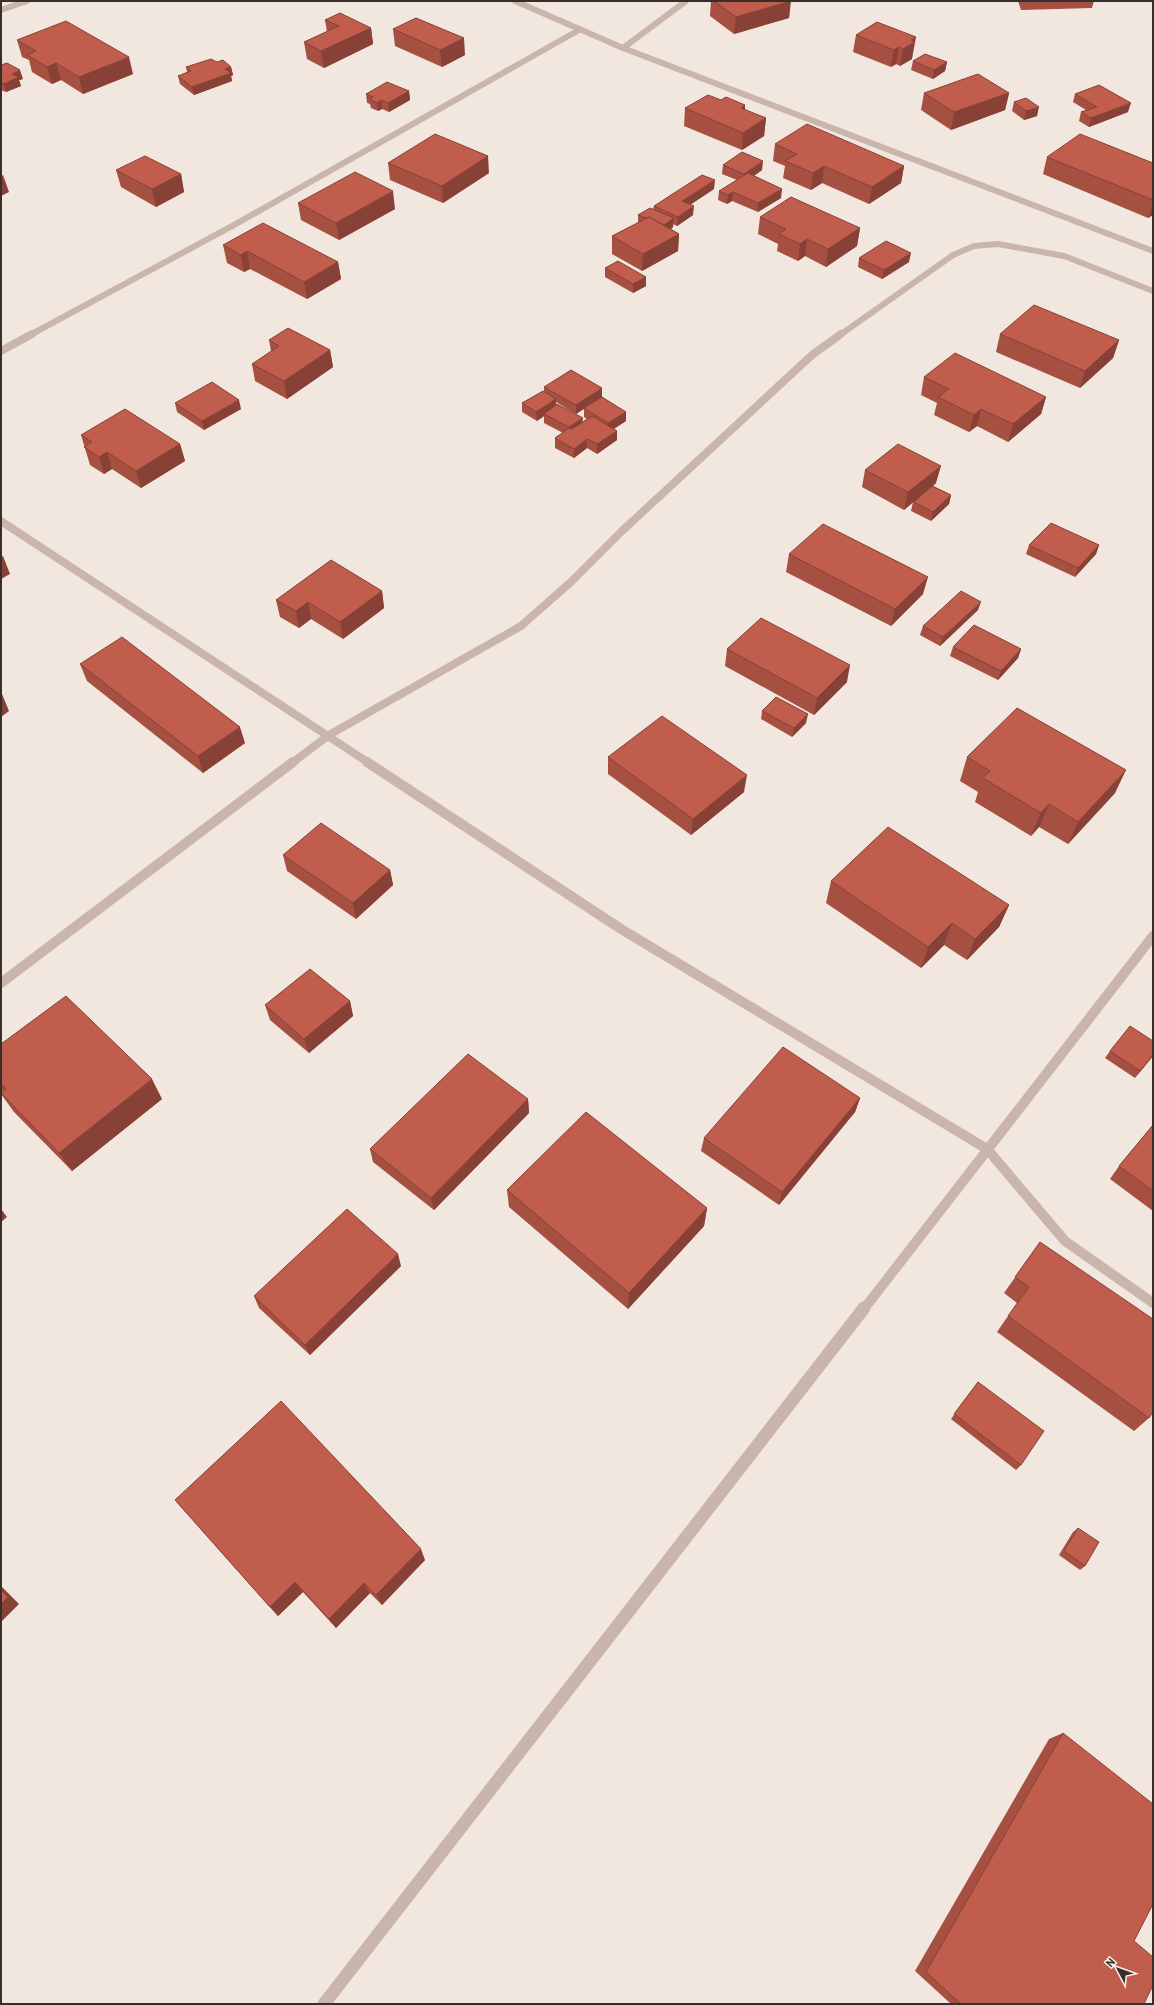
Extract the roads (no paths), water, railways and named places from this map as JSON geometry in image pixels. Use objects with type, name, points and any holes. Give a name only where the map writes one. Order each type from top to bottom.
[{"type":"street","points":[[1,10],[27,1]]},
{"type":"street","points":[[515,1],[623,48],[1153,251]]},
{"type":"street","points":[[623,48],[686,1]]},
{"type":"street","points":[[1,351],[234,225],[579,30]]},
{"type":"street","points":[[1,983],[329,735],[521,626],[572,581],[622,531],[812,355],[953,255],[974,246],[998,244],[1064,256],[1153,291]]},
{"type":"street","points":[[1,521],[329,735],[621,929],[987,1149],[1065,1240],[1153,1303]]},
{"type":"street","points":[[324,2004],[1153,936]]}]
